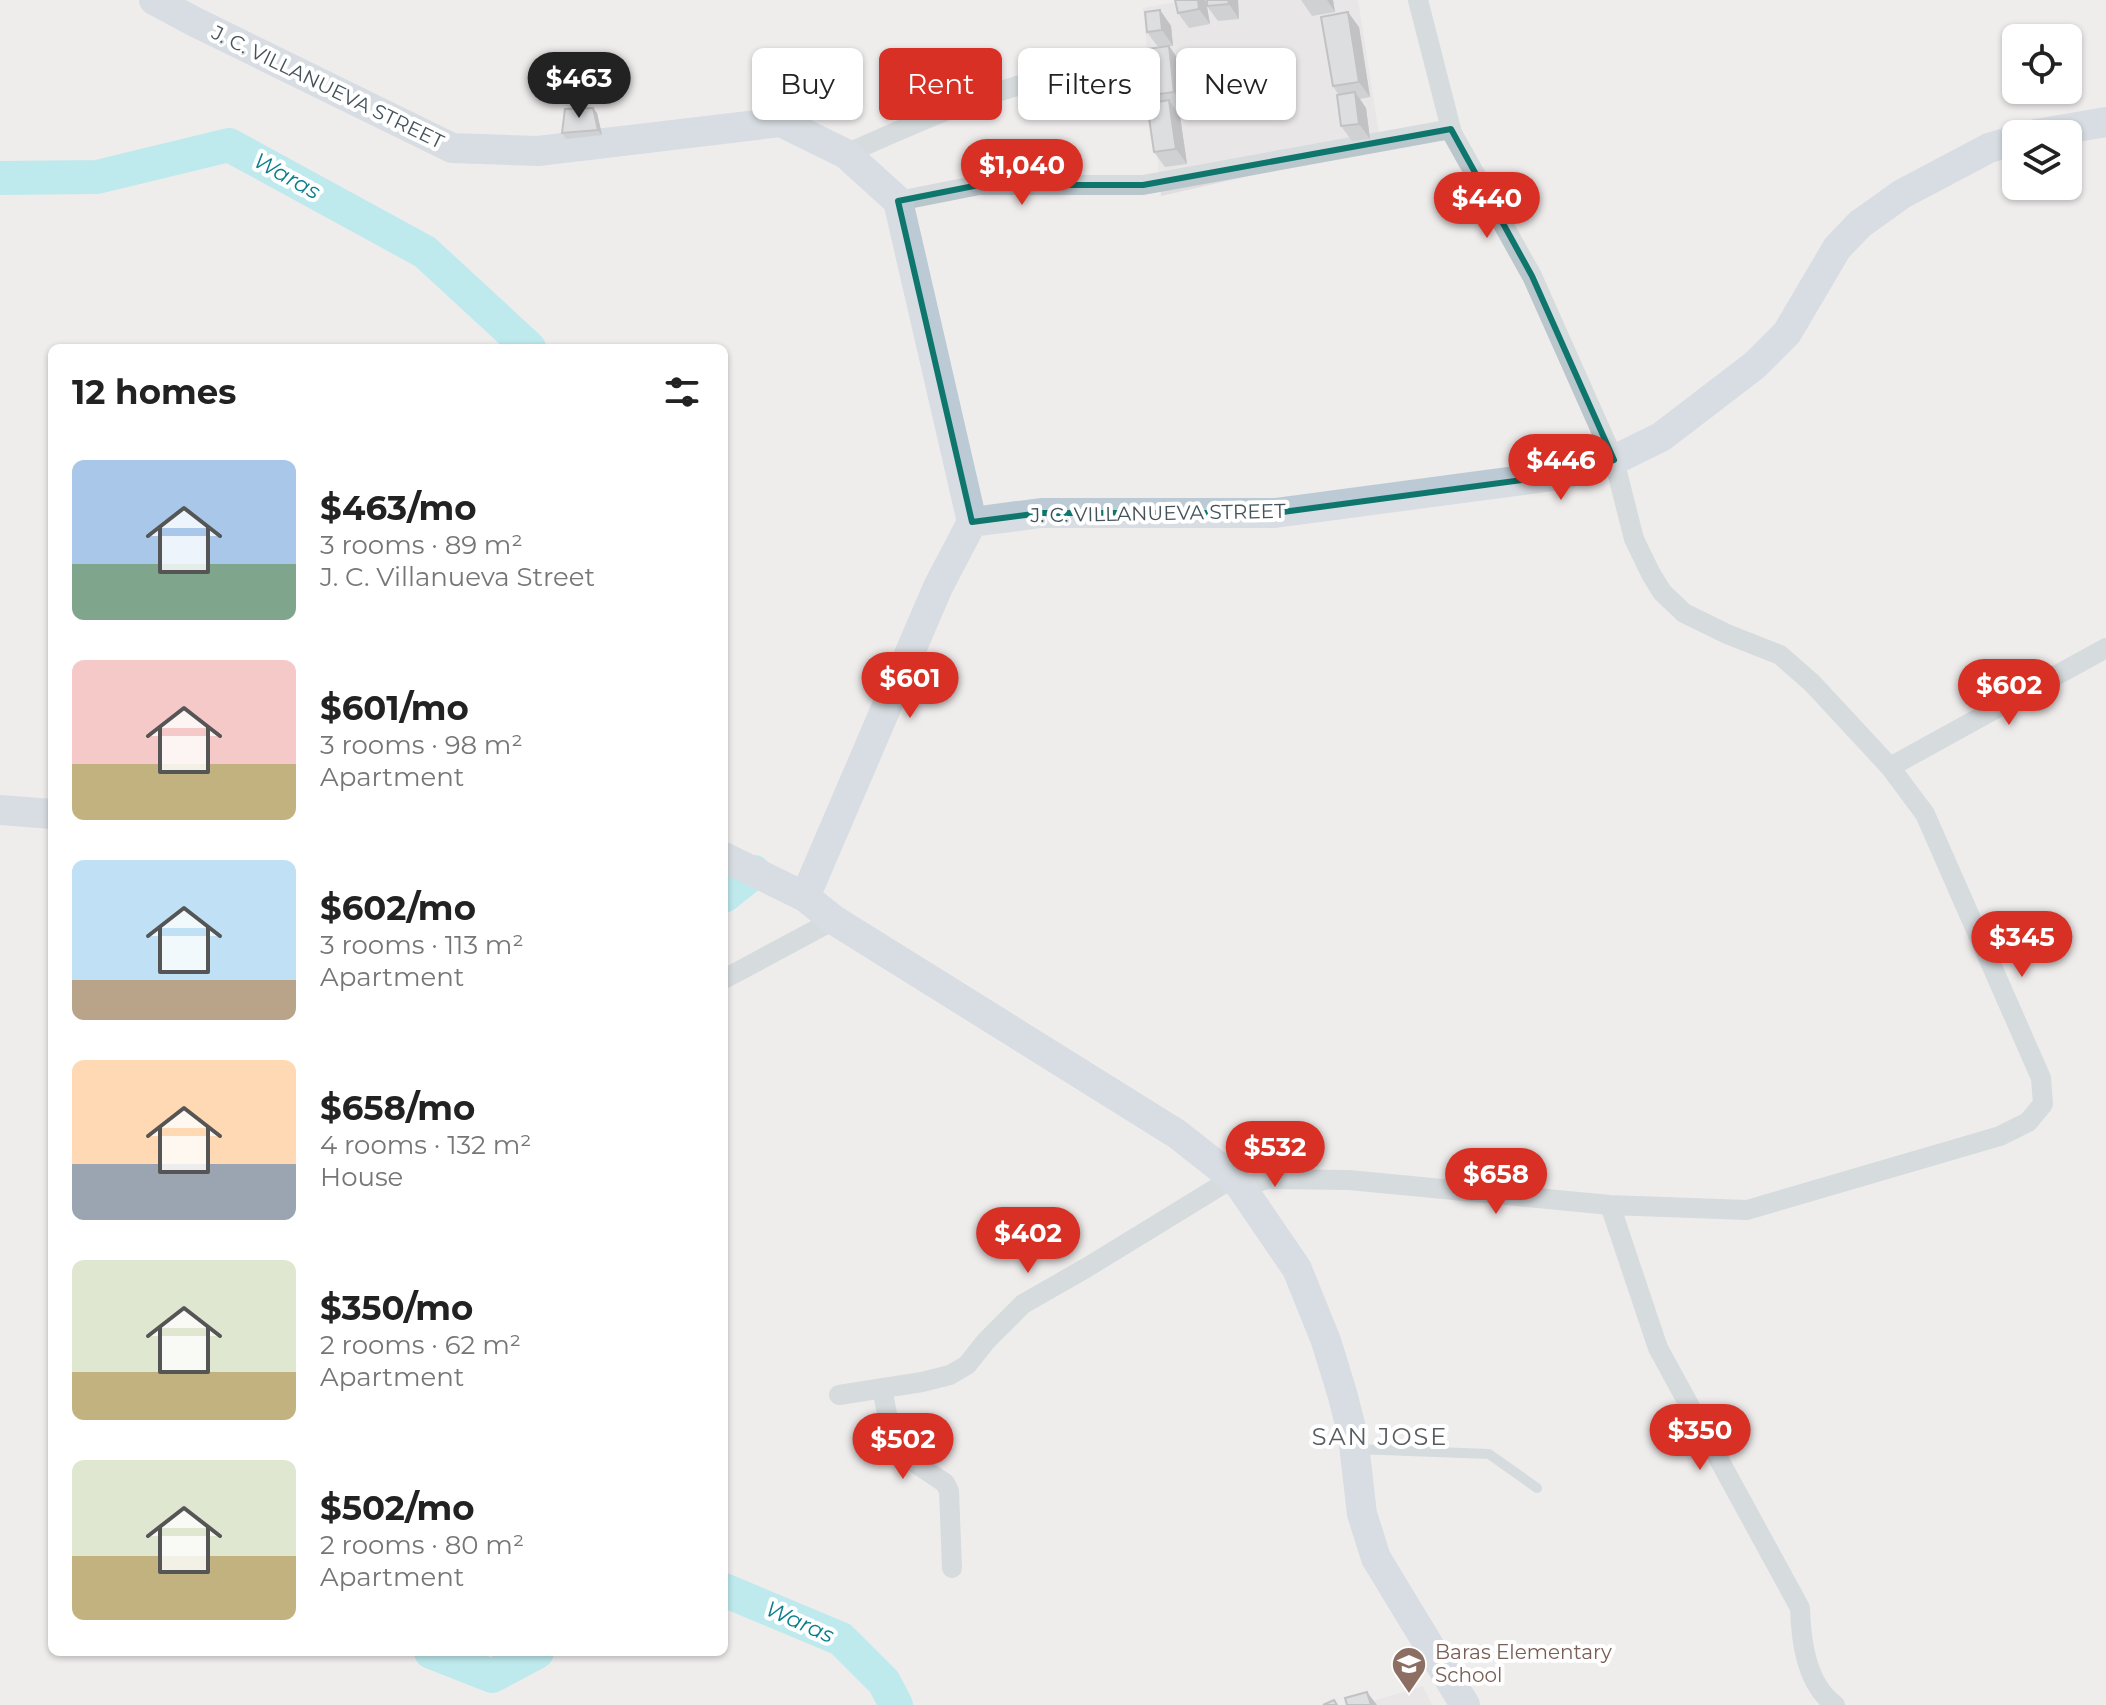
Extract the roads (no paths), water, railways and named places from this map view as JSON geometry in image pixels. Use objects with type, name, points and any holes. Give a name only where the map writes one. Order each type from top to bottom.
[{"type":"street","name":"J. C. VILLANUEVA STREET","points":[[154,0],[452,148],[538,151],[781,122],[846,154],[898,201]]},
{"type":"street","points":[[839,1395],[950,1375],[967,1365],[1023,1304],[1237,1182],[1268,1179],[1349,1180],[1610,1205],[1747,1210],[2000,1136],[2028,1122],[2043,1104],[2041,1078],[1925,814],[1890,767],[1812,683],[1780,655],[1684,613],[1662,592],[1634,539],[1614,460],[1532,276],[1451,129],[1418,0]]},
{"type":"street","points":[[846,154],[903,128],[1018,85]]},
{"type":"street","points":[[2082,126],[2106,122]]},
{"type":"street","points":[[805,897],[938,587],[972,522],[898,201],[979,185],[1143,185],[1451,129]]},
{"type":"street","name":"J. C. VILLANUEVA STREET","points":[[972,522],[1041,513],[1275,513],[1560,475],[1614,460],[1661,437],[1755,365],[1787,333],[1837,248],[1860,224],[1902,194],[2002,144]]},
{"type":"street","points":[[1890,767],[2106,648]]},
{"type":"street","points":[[0,810],[48,814]]},
{"type":"street","points":[[728,859],[805,897],[834,920],[1177,1134],[1237,1182],[1297,1269],[1330,1354],[1354,1449],[1362,1514],[1376,1558],[1465,1705]]},
{"type":"street","points":[[728,977],[834,920]]},
{"type":"street","points":[[1610,1205],[1658,1348],[1800,1608],[1801,1636],[1810,1669],[1824,1697],[1835,1705]]},
{"type":"street","points":[[882,1388],[888,1419],[915,1463],[945,1483],[949,1491],[952,1568]]},
{"type":"lane","points":[[1354,1449],[1489,1454],[1537,1488]]},
{"type":"waterway","name":"Waras","points":[[0,178],[97,177],[229,145],[425,252],[525,344]]},
{"type":"waterway","name":"Waras","points":[[728,893],[754,872]]},
{"type":"waterway","name":"Waras","points":[[728,1592],[841,1639],[884,1682],[896,1705]]},
{"type":"waterway","name":"Waras","points":[[441,1656],[492,1676],[530,1656]]},
{"type":"place","name":"Baras Elementary School","points":[[1409,1695]]},
{"type":"district","name":"SAN JOSE","points":[[1380,1436]]}]
